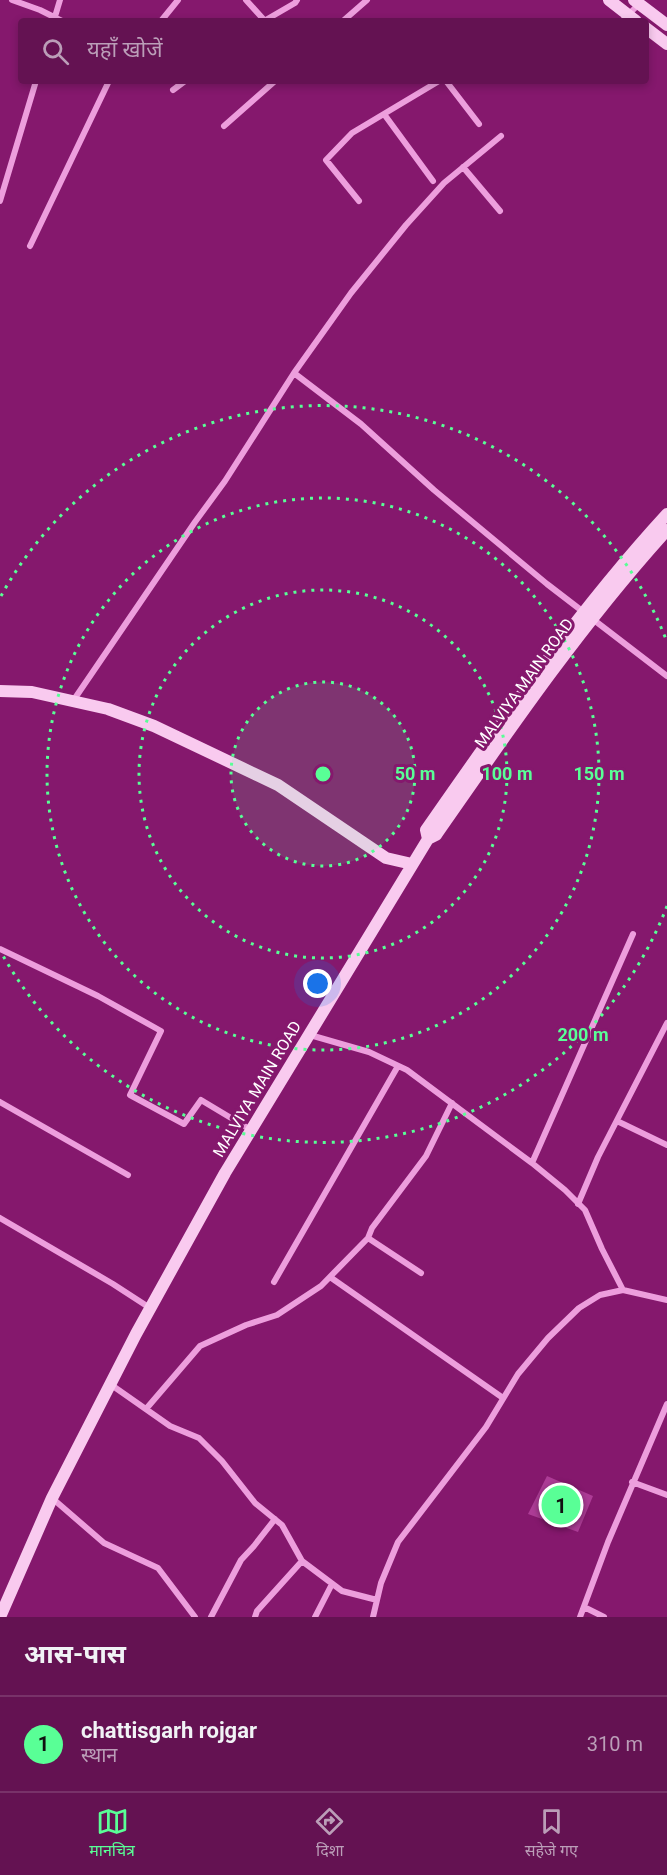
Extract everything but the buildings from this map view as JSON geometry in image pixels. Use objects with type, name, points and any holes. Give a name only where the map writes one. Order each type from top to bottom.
[{"type":"street","points":[[12,0],[52,18]]},
{"type":"street","points":[[54,18],[60,0]]},
{"type":"street","points":[[163,18],[178,0]]},
{"type":"street","points":[[246,0],[261,18]]},
{"type":"street","points":[[269,18],[297,0]]},
{"type":"street","points":[[346,18],[367,0]]},
{"type":"street","points":[[609,0],[628,18]]},
{"type":"street","points":[[629,18],[637,2],[667,25]]},
{"type":"street","points":[[649,30],[667,44]]},
{"type":"street","points":[[0,201],[35,84]]},
{"type":"street","points":[[30,246],[108,84]]},
{"type":"street","points":[[173,90],[181,84]]},
{"type":"street","points":[[224,126],[272,84]]},
{"type":"street","points":[[360,201],[326,160],[352,133],[434,84]]},
{"type":"street","points":[[448,84],[479,124]]},
{"type":"street","points":[[384,114],[433,181]]},
{"type":"street","points":[[73,701],[351,293],[406,225],[444,183],[501,136]]},
{"type":"street","points":[[463,167],[500,211]]},
{"type":"street","points":[[294,374],[362,424],[443,497],[547,584],[667,676]]},
{"type":"street","points":[[589,614],[667,514]]},
{"type":"street","name":"MALVIYA MAIN ROAD","points":[[0,1617],[52,1498],[150,1309],[225,1173],[428,839],[426,830],[478,765],[530,681],[667,530]]},
{"type":"street","points":[[0,691],[32,692],[73,701],[108,709],[154,726],[278,784],[386,858],[412,864]]},
{"type":"street","points":[[532,1163],[633,934]]},
{"type":"street","points":[[0,949],[98,996],[161,1031],[130,1095],[184,1124],[201,1100],[252,1131]]},
{"type":"street","points":[[578,1204],[594,1166],[667,1023]]},
{"type":"street","points":[[309,1035],[369,1052],[398,1066],[452,1102],[532,1163],[585,1210],[623,1290]]},
{"type":"street","points":[[273,1281],[398,1066]]},
{"type":"street","points":[[0,1102],[128,1175]]},
{"type":"street","points":[[146,1409],[200,1346],[246,1325],[278,1315],[321,1286],[330,1277],[368,1238],[372,1228],[426,1156],[452,1102]]},
{"type":"street","points":[[617,1121],[667,1145]]},
{"type":"street","points":[[0,1218],[113,1284],[150,1309]]},
{"type":"street","points":[[368,1238],[421,1273]]},
{"type":"street","points":[[330,1277],[503,1398]]},
{"type":"street","points":[[373,1617],[381,1583],[398,1542],[486,1427],[518,1374],[548,1338],[579,1308],[600,1295],[623,1290],[653,1296],[667,1302]]},
{"type":"street","points":[[110,1384],[170,1426],[199,1438],[222,1461],[255,1503],[282,1525],[302,1561],[342,1591],[377,1600]]},
{"type":"street","points":[[580,1617],[632,1482],[667,1404]]},
{"type":"street","points":[[632,1482],[667,1495]]},
{"type":"street","points":[[52,1498],[104,1543],[158,1568],[194,1616]]},
{"type":"street","points":[[211,1617],[241,1560],[275,1520]]},
{"type":"street","points":[[255,1617],[278,1586],[302,1561]]},
{"type":"street","points":[[315,1617],[332,1584]]},
{"type":"street","points":[[584,1607],[604,1617]]},
{"type":"place","name":"chattisgarh rojgar","points":[[561,1505]]}]
